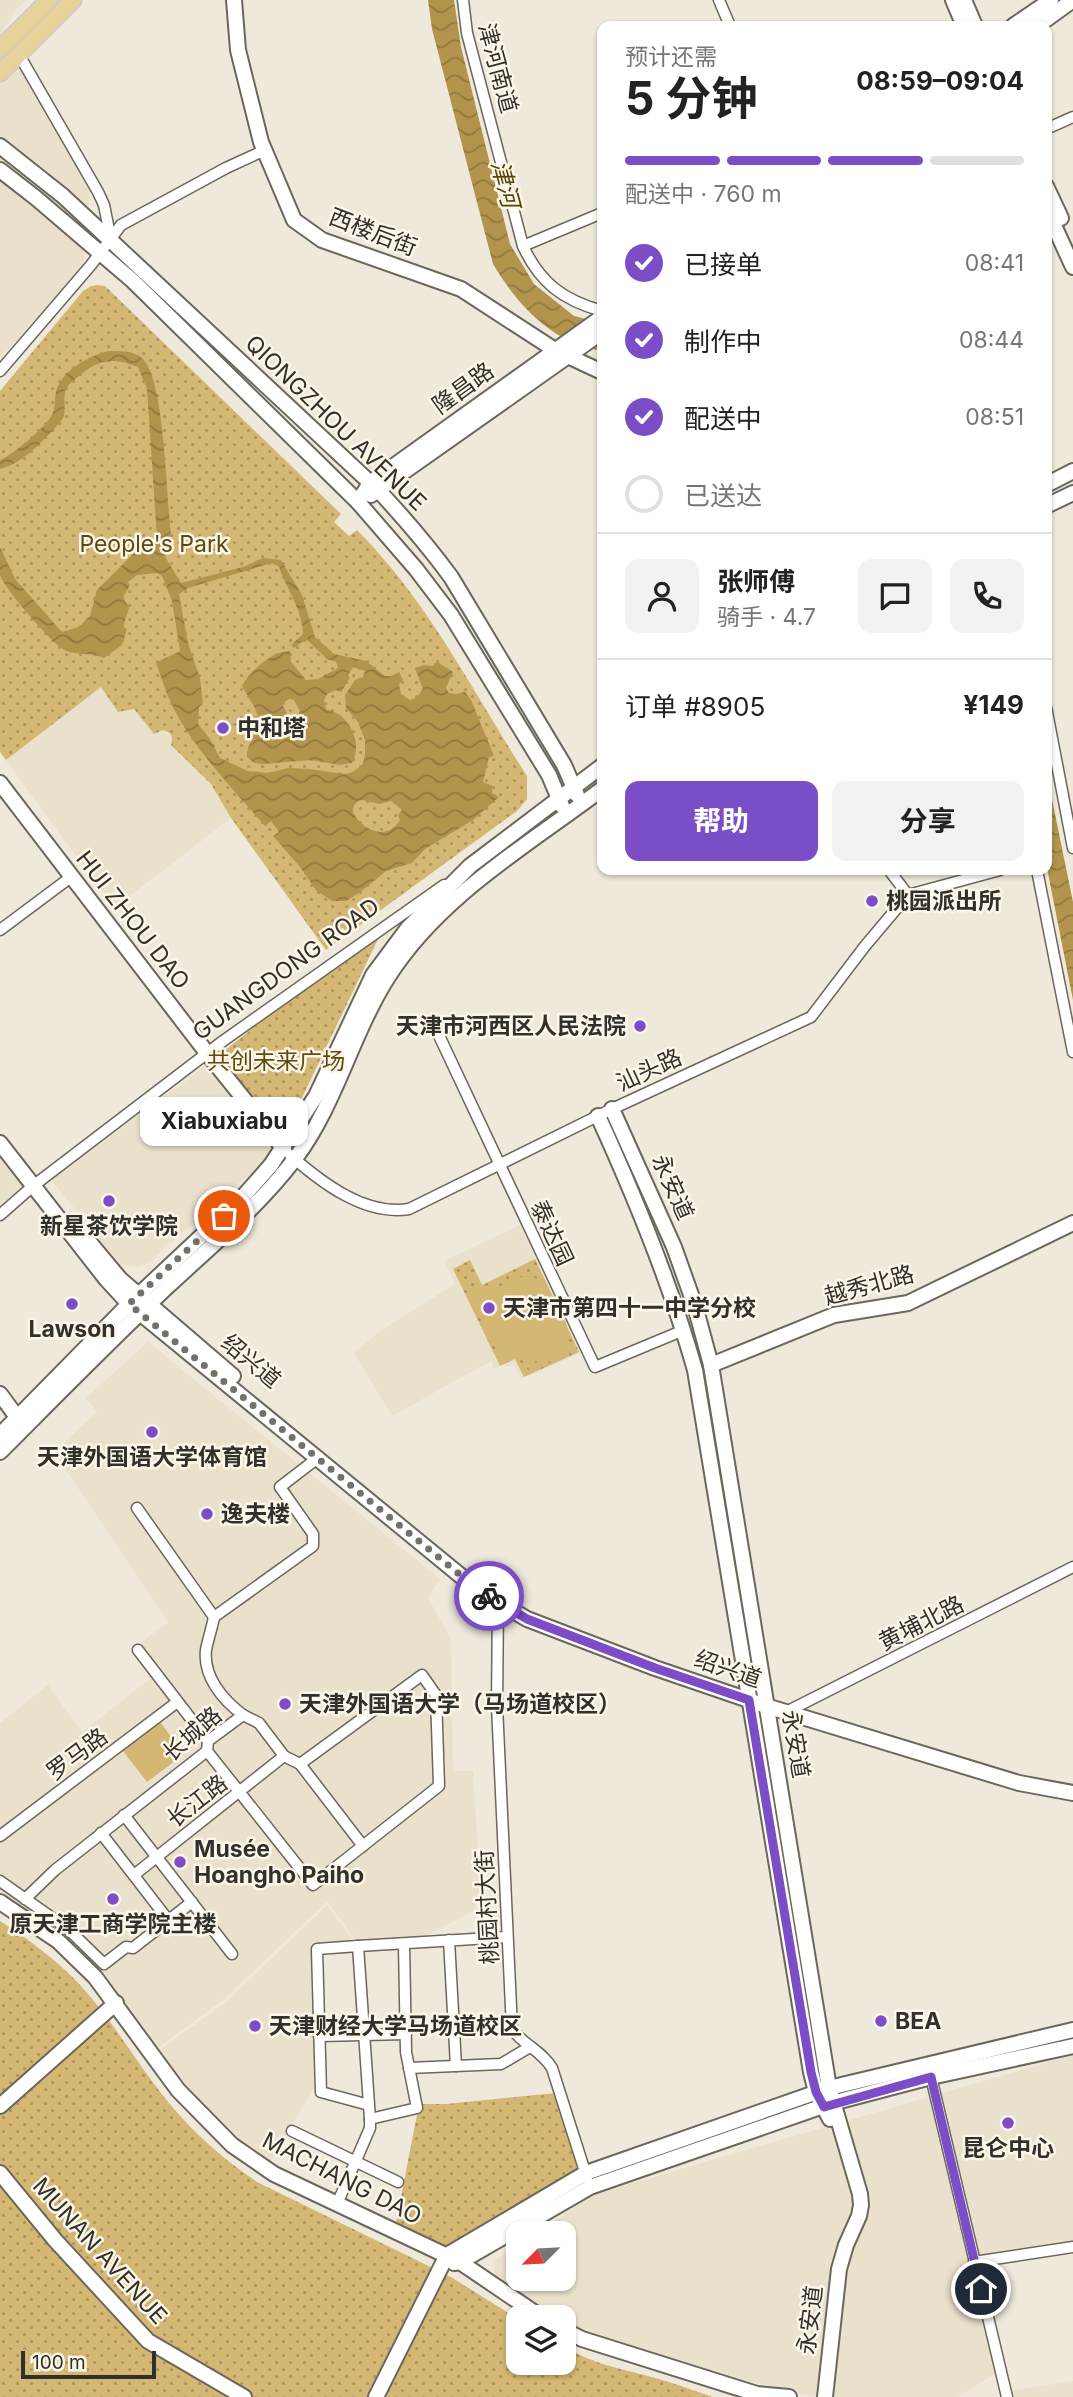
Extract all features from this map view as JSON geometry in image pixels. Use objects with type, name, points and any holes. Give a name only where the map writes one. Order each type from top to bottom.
[{"type":"main road","points":[[0,49],[49,0]]},
{"type":"main road","points":[[0,73],[73,0]]},
{"type":"main road","name":"西楼后街","points":[[234,0],[238,50],[264,150],[294,220],[322,240],[461,289],[597,369]]},
{"type":"main road","points":[[953,0],[962,21]]},
{"type":"main road","points":[[964,0],[973,21]]},
{"type":"main road","points":[[1020,21],[1051,0]]},
{"type":"main road","points":[[1044,21],[1073,0]]},
{"type":"main road","name":"QIONGZHOU AVENUE","points":[[0,146],[46,181],[111,240],[375,487],[431,550],[451,577],[564,765],[574,787]]},
{"type":"main road","name":"QIONGZHOU AVENUE","points":[[0,170],[133,281],[358,502],[408,559],[451,615],[549,775],[560,799],[563,818]]},
{"type":"main road","points":[[1052,199],[1073,244]]},
{"type":"main road","points":[[1052,221],[1073,267]]},
{"type":"main road","points":[[358,502],[565,351],[597,322]]},
{"type":"main road","points":[[565,351],[597,335]]},
{"type":"main road","points":[[1052,482],[1073,471]]},
{"type":"main road","points":[[1052,503],[1073,493]]},
{"type":"main road","name":"GUANGDONG ROAD","points":[[470,866],[597,770]]},
{"type":"main road","name":"HUI ZHOU DAO","points":[[0,783],[207,1053],[289,1154]]},
{"type":"main road","points":[[574,787],[579,806]]},
{"type":"main road","points":[[0,1452],[21,1422],[241,1199],[289,1154],[329,1100],[389,976],[430,925],[472,885],[597,793]]},
{"type":"main road","points":[[289,1154],[382,961],[428,906],[470,866]]},
{"type":"main road","name":"永安道","points":[[612,1109],[674,1247],[695,1306],[710,1365],[766,1706],[822,2090]]},
{"type":"main road","name":"永安道","points":[[598,1116],[642,1214],[684,1330],[701,1404],[811,2072],[822,2090],[857,2181],[861,2205],[839,2269],[825,2397]]},
{"type":"main road","name":"绍兴道","points":[[0,1132],[36,1184]]},
{"type":"main road","name":"绍兴道","points":[[0,1143],[139,1304],[471,1584],[527,1619],[655,1668],[766,1706],[1019,1783],[1073,1793]]},
{"type":"main road","name":"越秀北路","points":[[710,1365],[834,1315],[908,1303],[1073,1223]]},
{"type":"main road","name":"绍兴道","points":[[139,1304],[464,1568],[498,1601]]},
{"type":"main road","points":[[0,1394],[21,1422]]},
{"type":"main road","points":[[0,1435],[21,1422]]},
{"type":"main road","name":"MACHANG DAO","points":[[0,1902],[68,1950],[95,1977],[170,2092],[192,2118],[245,2167],[264,2179],[444,2259]]},
{"type":"main road","name":"MACHANG DAO","points":[[0,1911],[69,1961],[113,2006],[178,2090],[232,2146],[274,2174],[444,2259],[510,2305]]},
{"type":"main road","points":[[0,2106],[113,2006]]},
{"type":"main road","points":[[376,2397],[444,2259],[588,2180],[822,2090],[1073,2030]]},
{"type":"main road","points":[[460,2262],[588,2180],[828,2105],[931,2077],[1073,2046]]},
{"type":"main road","name":"永安道","points":[[817,2397],[833,2275],[855,2201],[828,2105]]},
{"type":"main road","name":"MUNAN AVENUE","points":[[0,2173],[55,2240],[148,2341],[244,2397]]},
{"type":"main road","points":[[494,2287],[484,2268],[484,2257],[496,2241]]},
{"type":"main road","points":[[444,2259],[460,2262],[522,2305]]},
{"type":"main road","points":[[576,2336],[757,2393],[789,2397]]},
{"type":"main road","points":[[576,2344],[742,2397]]},
{"type":"street","name":"津河南道","points":[[463,0],[467,33],[523,246],[530,262],[546,283],[575,301],[597,309]]},
{"type":"street","points":[[719,0],[728,21]]},
{"type":"street","points":[[18,53],[98,192],[104,205],[111,240]]},
{"type":"street","points":[[1052,126],[1073,117]]},
{"type":"street","points":[[0,371],[101,253],[121,225],[264,150]]},
{"type":"street","points":[[523,246],[597,215]]},
{"type":"street","points":[[1052,738],[1073,848]]},
{"type":"street","name":"GUANGDONG ROAD","points":[[0,1214],[207,1053],[470,866]]},
{"type":"street","points":[[893,875],[908,895],[982,875]]},
{"type":"street","points":[[1038,875],[1073,1052]]},
{"type":"street","points":[[0,930],[71,877]]},
{"type":"street","name":"汕头路","points":[[289,1154],[358,1202],[384,1211],[409,1209],[612,1109],[811,1017],[908,895]]},
{"type":"street","name":"泰达园","points":[[435,1027],[595,1367],[684,1330]]},
{"type":"street","points":[[137,1508],[214,1617],[313,1546],[313,1534],[280,1487],[318,1457]]},
{"type":"street","name":"黄埔北路","points":[[786,1712],[1073,1567]]},
{"type":"street","name":"桃园村大街","points":[[498,1601],[497,1706],[512,2029],[519,2039],[544,2055],[552,2068],[588,2180]]},
{"type":"street","name":"长城路","points":[[25,1899],[55,1870],[243,1715],[226,1703],[211,1679],[206,1652],[214,1617]]},
{"type":"street","points":[[138,1650],[239,1792],[313,1885],[439,1786],[436,1695],[422,1675],[300,1763]]},
{"type":"street","name":"罗马路","points":[[0,1836],[176,1703]]},
{"type":"street","points":[[243,1715],[259,1723],[284,1756],[300,1763],[363,1846]]},
{"type":"street","name":"长江路","points":[[134,1875],[284,1756]]},
{"type":"street","points":[[124,1815],[232,1954]]},
{"type":"street","points":[[101,1833],[169,1921]]},
{"type":"street","points":[[0,1881],[68,1929],[104,1964],[125,1947],[133,1948],[192,1902]]},
{"type":"street","points":[[369,2105],[321,2092],[317,1949],[508,1937]]},
{"type":"street","points":[[449,1940],[456,2066]]},
{"type":"street","points":[[370,2119],[417,2108],[406,2034],[404,1944]]},
{"type":"street","points":[[337,2204],[370,2128],[358,1946]]},
{"type":"street","points":[[319,2036],[406,2034]]},
{"type":"street","points":[[409,2068],[501,2064],[530,2047]]},
{"type":"street","points":[[931,2077],[1007,2397]]},
{"type":"street","points":[[292,2131],[398,2182]]},
{"type":"street","points":[[974,2262],[1073,2247]]},
{"type":"shaded area","points":[[0,0],[27,0],[2,30],[90,188],[83,265],[0,358]]},
{"type":"shaded area","points":[[101,686],[124,709],[137,711],[154,733],[163,730],[170,733],[173,738],[171,745],[211,784],[231,818],[114,908],[6,760]]},
{"type":"shaded area","points":[[207,1065],[273,1153],[147,1264],[138,1267],[121,1265],[51,1180]]},
{"type":"shaded area","points":[[0,1156],[23,1185],[0,1205]]},
{"type":"shaded area","name":"天津市第四十一中学分校","points":[[520,1225],[582,1353],[521,1379],[514,1365],[507,1367],[505,1364],[494,1369],[491,1361],[392,1416],[354,1353],[380,1331],[455,1284],[444,1261]]},
{"type":"shaded area","name":"天津外国语大学（马场道校区）","points":[[148,1342],[440,1579],[428,1598],[451,1639],[453,1771],[473,1771],[480,1886],[474,1911],[417,1940],[358,1943],[327,1902],[223,2000],[159,2047],[101,1971],[72,1943],[0,1892],[0,1723],[48,1685],[82,1732],[151,1678],[131,1650],[168,1622],[54,1452],[97,1412],[86,1398]]},
{"type":"shaded area","name":"天津财经大学马场道校区","points":[[327,1905],[355,1943],[314,1946],[318,2081],[270,2162],[251,2151],[211,2113],[175,2072],[161,2049],[225,2003]]},
{"type":"shaded area","points":[[1073,2055],[1073,2247],[976,2263],[997,2373],[957,2397],[817,2397],[787,2392],[587,2333],[576,2326],[576,2305],[541,2305],[519,2291],[576,2291],[576,2221],[553,2221],[595,2194]]},
{"type":"shaded area","points":[[506,2252],[506,2283],[494,2273],[495,2260]]},
{"type":"shaded area","points":[[1073,2381],[1073,2397],[1011,2397],[1010,2391]]},
{"type":"green space","name":"People's Park","points":[[97,285],[105,286],[341,514],[334,522],[349,536],[357,530],[382,558],[428,617],[527,776],[527,799],[517,811],[348,934],[343,928],[334,935],[338,941],[326,950],[231,818],[211,784],[171,745],[170,733],[163,730],[154,734],[134,709],[118,712],[101,687],[6,760],[0,752],[0,391],[83,291]]},
{"type":"green space","name":"共创未来广场","points":[[379,937],[298,1106],[280,1133],[219,1055],[316,978]]},
{"type":"green space","points":[[535,1259],[579,1352],[524,1377],[515,1359],[500,1366],[453,1269],[470,1260],[482,1285]]},
{"type":"green space","points":[[524,1276],[540,1279],[546,1284],[568,1330],[567,1348],[561,1356],[548,1362],[535,1361],[537,1368],[530,1371],[522,1355],[503,1364],[468,1294],[487,1285],[490,1290],[497,1286],[501,1295],[510,1281]]},
{"type":"green space","points":[[160,1722],[184,1754],[147,1782],[123,1751]]},
{"type":"green space","points":[[0,1921],[42,1950],[80,1985],[174,2109],[193,2130],[236,2167],[259,2183],[451,2277],[506,2311],[506,2375],[576,2375],[576,2353],[713,2397],[0,2397]]},
{"type":"green space","points":[[556,2093],[578,2170],[447,2248],[396,2223],[419,2104],[446,2104]]},
{"type":"water","name":"津河","points":[[428,0],[454,0],[461,47],[510,244],[534,284],[574,316],[597,322],[597,350],[567,340],[538,320],[525,308],[493,264],[432,29]]},
{"type":"water","points":[[124,351],[136,354],[143,359],[151,372],[161,417],[172,542],[171,549],[164,555],[181,583],[243,567],[263,558],[281,560],[302,595],[315,637],[334,654],[366,661],[385,676],[399,672],[403,680],[399,684],[401,694],[410,700],[416,698],[423,689],[415,668],[439,663],[453,672],[446,688],[449,693],[465,692],[471,700],[494,756],[489,757],[483,782],[493,786],[492,793],[499,797],[473,820],[425,849],[412,863],[386,871],[346,901],[332,901],[316,890],[273,836],[279,832],[271,821],[265,826],[238,796],[175,712],[156,663],[180,651],[172,601],[162,576],[157,573],[137,575],[128,582],[130,585],[123,597],[129,608],[123,627],[127,629],[122,645],[104,658],[63,649],[38,625],[3,582],[0,575],[0,547],[15,579],[62,632],[79,627],[90,616],[97,590],[135,552],[157,539],[147,389],[138,367],[107,361],[87,370],[66,389],[62,420],[26,456],[0,469],[0,460],[38,432],[50,418],[57,389],[67,374],[81,362],[105,352]],"holes":[[[272,563],[279,567],[302,625],[303,634],[291,645],[294,648],[306,639],[327,659],[336,662],[338,668],[318,679],[306,680],[291,662],[290,651],[276,654],[256,668],[242,686],[258,718],[247,757],[254,763],[263,764],[311,760],[340,765],[352,763],[356,750],[353,731],[341,716],[326,709],[324,700],[327,694],[336,690],[341,692],[353,667],[365,671],[363,677],[355,680],[345,695],[346,708],[358,722],[365,740],[363,764],[353,772],[345,774],[288,768],[268,773],[248,771],[220,758],[198,724],[199,707],[203,704],[200,678],[188,643],[179,594],[188,588]],[[289,699],[294,700],[300,711],[296,720],[301,733],[297,736],[286,735],[283,728],[287,713],[282,704]],[[360,801],[379,804],[391,801],[402,810],[398,815],[400,820],[389,831],[375,831],[363,824],[353,813],[355,804]]]},
{"type":"water","points":[[1052,799],[1073,902],[1073,1000],[1048,875],[1052,875]]},
{"type":"way so far","points":[[224,1216],[129,1304],[478,1590],[489,1596]]},
{"type":"place","name":"中和塔","points":[[223,728]]},
{"type":"place","name":"桃园派出所","points":[[872,901]]},
{"type":"place","name":"天津市河西区人民法院","points":[[640,1026]]},
{"type":"place","name":"新星茶饮学院","points":[[109,1201]]},
{"type":"place","name":"Xiabuxiabu","points":[[224,1216]]},
{"type":"place","name":"Lawson","points":[[72,1304]]},
{"type":"place","name":"天津市第四十一中学分校","points":[[489,1308]]},
{"type":"place","name":"天津外国语大学体育馆","points":[[152,1432]]},
{"type":"place","name":"逸夫楼","points":[[207,1514]]},
{"type":"place","name":"天津外国语大学（马场道校区）","points":[[285,1704]]},
{"type":"place","name":"Musée Hoangho Paiho","points":[[180,1862]]},
{"type":"place","name":"原天津工商学院主楼","points":[[113,1899]]},
{"type":"place","name":"BEA","points":[[881,2021]]},
{"type":"place","name":"天津财经大学马场道校区","points":[[255,2026]]},
{"type":"place","name":"昆仑中心","points":[[1008,2123]]},
{"type":"route","points":[[489,1596],[527,1619],[655,1668],[749,1700],[816,2092],[824,2107],[931,2077],[981,2289]]}]
